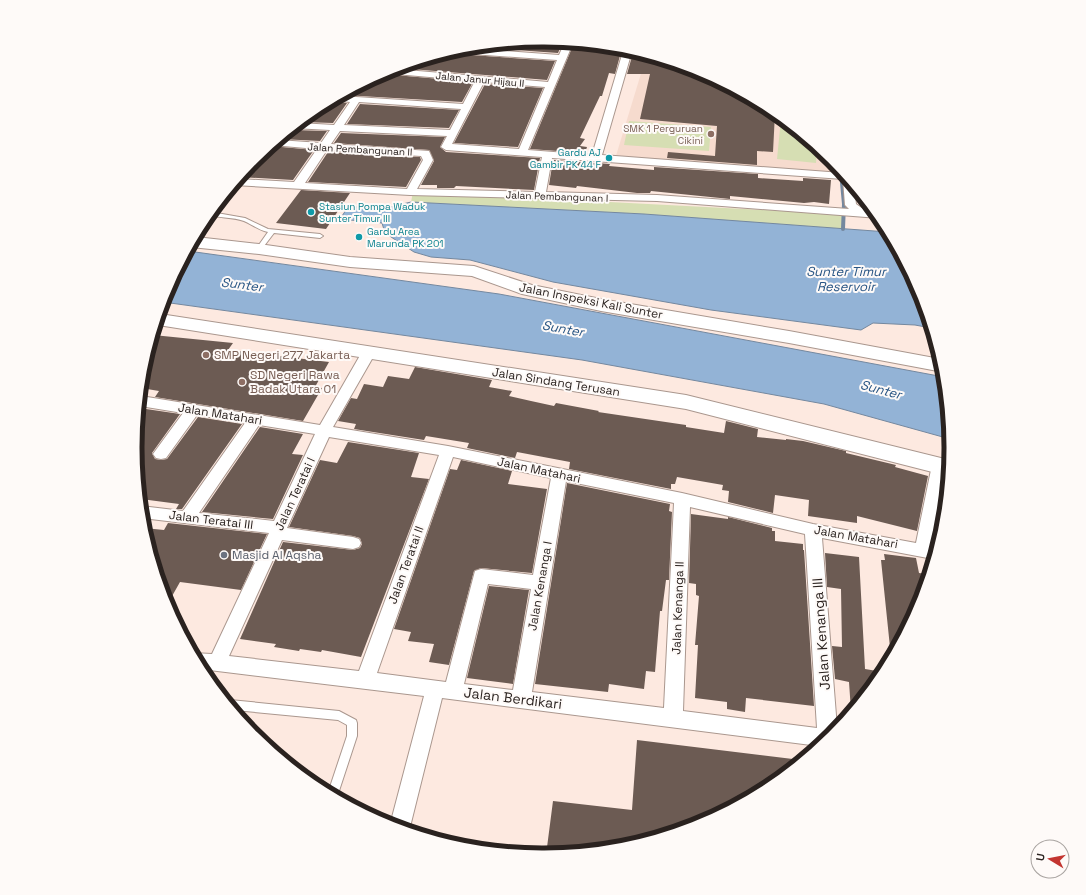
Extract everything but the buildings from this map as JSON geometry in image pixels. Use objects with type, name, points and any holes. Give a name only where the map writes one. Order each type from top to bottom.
[{"type":"street","points":[[522,153],[566,48]]},
{"type":"street","points":[[481,52],[561,58]]},
{"type":"street","points":[[596,159],[626,56]]},
{"type":"street","name":"Jalan Janur Hijau II","points":[[402,72],[550,85]]},
{"type":"street","points":[[481,79],[446,146],[596,159],[837,176]]},
{"type":"street","points":[[350,97],[466,107]]},
{"type":"street","points":[[297,186],[323,147],[338,128],[353,97]]},
{"type":"street","name":"Jalan Pembangunan II","points":[[304,126],[452,133]]},
{"type":"street","name":"Jalan Pembangunan II","points":[[282,144],[425,153],[428,160],[410,192]]},
{"type":"street","points":[[540,195],[548,154]]},
{"type":"street","name":"Jalan Pembangunan I","points":[[243,182],[410,192],[658,198],[868,213]]},
{"type":"street","points":[[849,189],[850,205],[857,212]]},
{"type":"street","name":"Jalan Inspeksi Kali Sunter","points":[[199,243],[259,249],[350,262],[474,271],[528,290],[601,306],[789,337],[935,365]]},
{"type":"street","name":"Jalan Sindang Terusan","points":[[164,320],[686,402],[943,466]]},
{"type":"street","name":"Jalan Teratai I","points":[[217,662],[324,431],[369,352]]},
{"type":"street","name":"Jalan Matahari","points":[[145,402],[448,451],[682,499],[813,530],[929,551]]},
{"type":"street","points":[[161,454],[193,410]]},
{"type":"street","points":[[187,517],[255,420]]},
{"type":"street","name":"Jalan Teratai II","points":[[365,680],[448,451]]},
{"type":"street","points":[[929,551],[943,471]]},
{"type":"street","name":"Jalan Kenanga I","points":[[521,699],[559,474]]},
{"type":"street","name":"Jalan Kenanga II","points":[[674,718],[682,499]]},
{"type":"street","name":"Jalan Teratai III","points":[[148,513],[187,517],[353,543]]},
{"type":"street","name":"Jalan Kenanga III","points":[[813,530],[827,730]]},
{"type":"street","points":[[402,822],[481,576],[541,583]]},
{"type":"street","name":"Jalan Berdikari","points":[[204,661],[820,737]]},
{"type":"lane","points":[[217,215],[238,218],[254,223],[262,230],[320,236]]},
{"type":"lane","points":[[259,249],[272,232]]},
{"type":"lane","points":[[237,706],[339,716],[352,723],[352,736],[335,789]]},
{"type":"shaded area","name":"SMK 1 Perguruan Cikini","points":[[645,61],[696,77],[720,88],[766,114],[807,146],[832,170],[832,173],[615,159]]},
{"type":"green space","points":[[629,121],[711,127],[709,151],[624,145]]},
{"type":"green space","points":[[780,125],[817,155],[816,163],[777,159]]},
{"type":"green space","points":[[413,192],[844,214],[843,229],[644,214],[411,202]]},
{"type":"water","name":"Sunter Timur Reservoir","points":[[411,202],[644,214],[880,231],[902,270],[913,294],[924,327],[873,323],[861,330],[711,310],[553,282],[470,260],[431,257],[414,252],[385,233],[382,223],[340,219],[348,207],[390,207]]},
{"type":"water","name":"Sunter","points":[[194,252],[499,294],[937,376],[944,437],[824,404],[582,360],[170,303]]},
{"type":"waterway","points":[[842,181],[844,204],[843,229]]},
{"type":"place","name":"SMK 1 Perguruan Cikini","points":[[711,134]]},
{"type":"place","name":"Gardu AJ Gambir PK 44 F","points":[[609,158]]},
{"type":"place","name":"Stasiun Pompa Waduk Sunter Timur III","points":[[311,212]]},
{"type":"place","name":"Gardu Area Marunda PK 201","points":[[359,237]]},
{"type":"place","name":"SMP Negeri 277 Jakarta","points":[[206,355]]},
{"type":"place","name":"SD Negeri Rawa Badak Utara 01","points":[[242,382]]},
{"type":"place","name":"Masjid Al Aqsha","points":[[224,555]]}]
